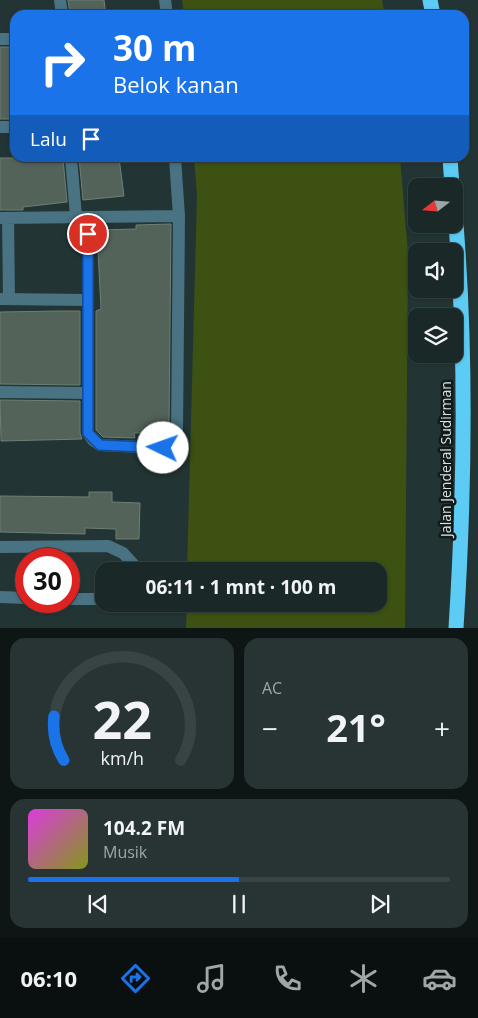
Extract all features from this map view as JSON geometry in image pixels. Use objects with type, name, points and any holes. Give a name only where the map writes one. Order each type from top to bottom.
[{"type":"highway","points":[[450,162],[451,178]]},
{"type":"highway","name":"Jalan Jenderal Sudirman","points":[[456,628],[462,526],[463,384],[457,233]]},
{"type":"street","points":[[73,162],[82,217],[88,300],[88,433],[100,445],[163,448],[170,444],[177,431],[179,216],[175,162]]},
{"type":"street","points":[[88,300],[4,300],[4,218],[179,216]]},
{"type":"street","points":[[0,392],[88,393]]},
{"type":"street","points":[[0,547],[108,546],[123,553],[131,562]]},
{"type":"street","points":[[0,598],[15,598]]},
{"type":"street","points":[[80,599],[95,599]]},
{"type":"green space","points":[[182,0],[382,0],[384,10],[183,10]]},
{"type":"green space","points":[[194,162],[400,162],[408,253],[405,628],[186,628],[187,612],[387,612],[387,562],[187,562],[197,196]]},
{"type":"building","points":[[68,0],[104,0],[105,10],[69,10]]},
{"type":"building","points":[[0,47],[10,47],[10,119],[0,119]]},
{"type":"building","points":[[0,158],[10,158],[10,162],[63,162],[67,202],[23,207],[23,210],[0,210]]},
{"type":"building","points":[[79,162],[120,162],[124,196],[83,200]]},
{"type":"building","points":[[171,224],[169,429],[167,433],[134,433],[135,438],[103,437],[96,430],[96,311],[101,309],[97,230],[136,229],[136,225]]},
{"type":"building","points":[[80,311],[80,385],[0,384],[0,312]]},
{"type":"building","points":[[0,400],[80,401],[80,433],[82,439],[1,441]]},
{"type":"building","points":[[89,492],[112,492],[112,502],[140,503],[139,539],[116,539],[116,529],[85,528],[85,534],[0,532],[0,496],[89,497]]},
{"type":"route","points":[[88,234],[88,433],[100,445],[163,448]]}]
